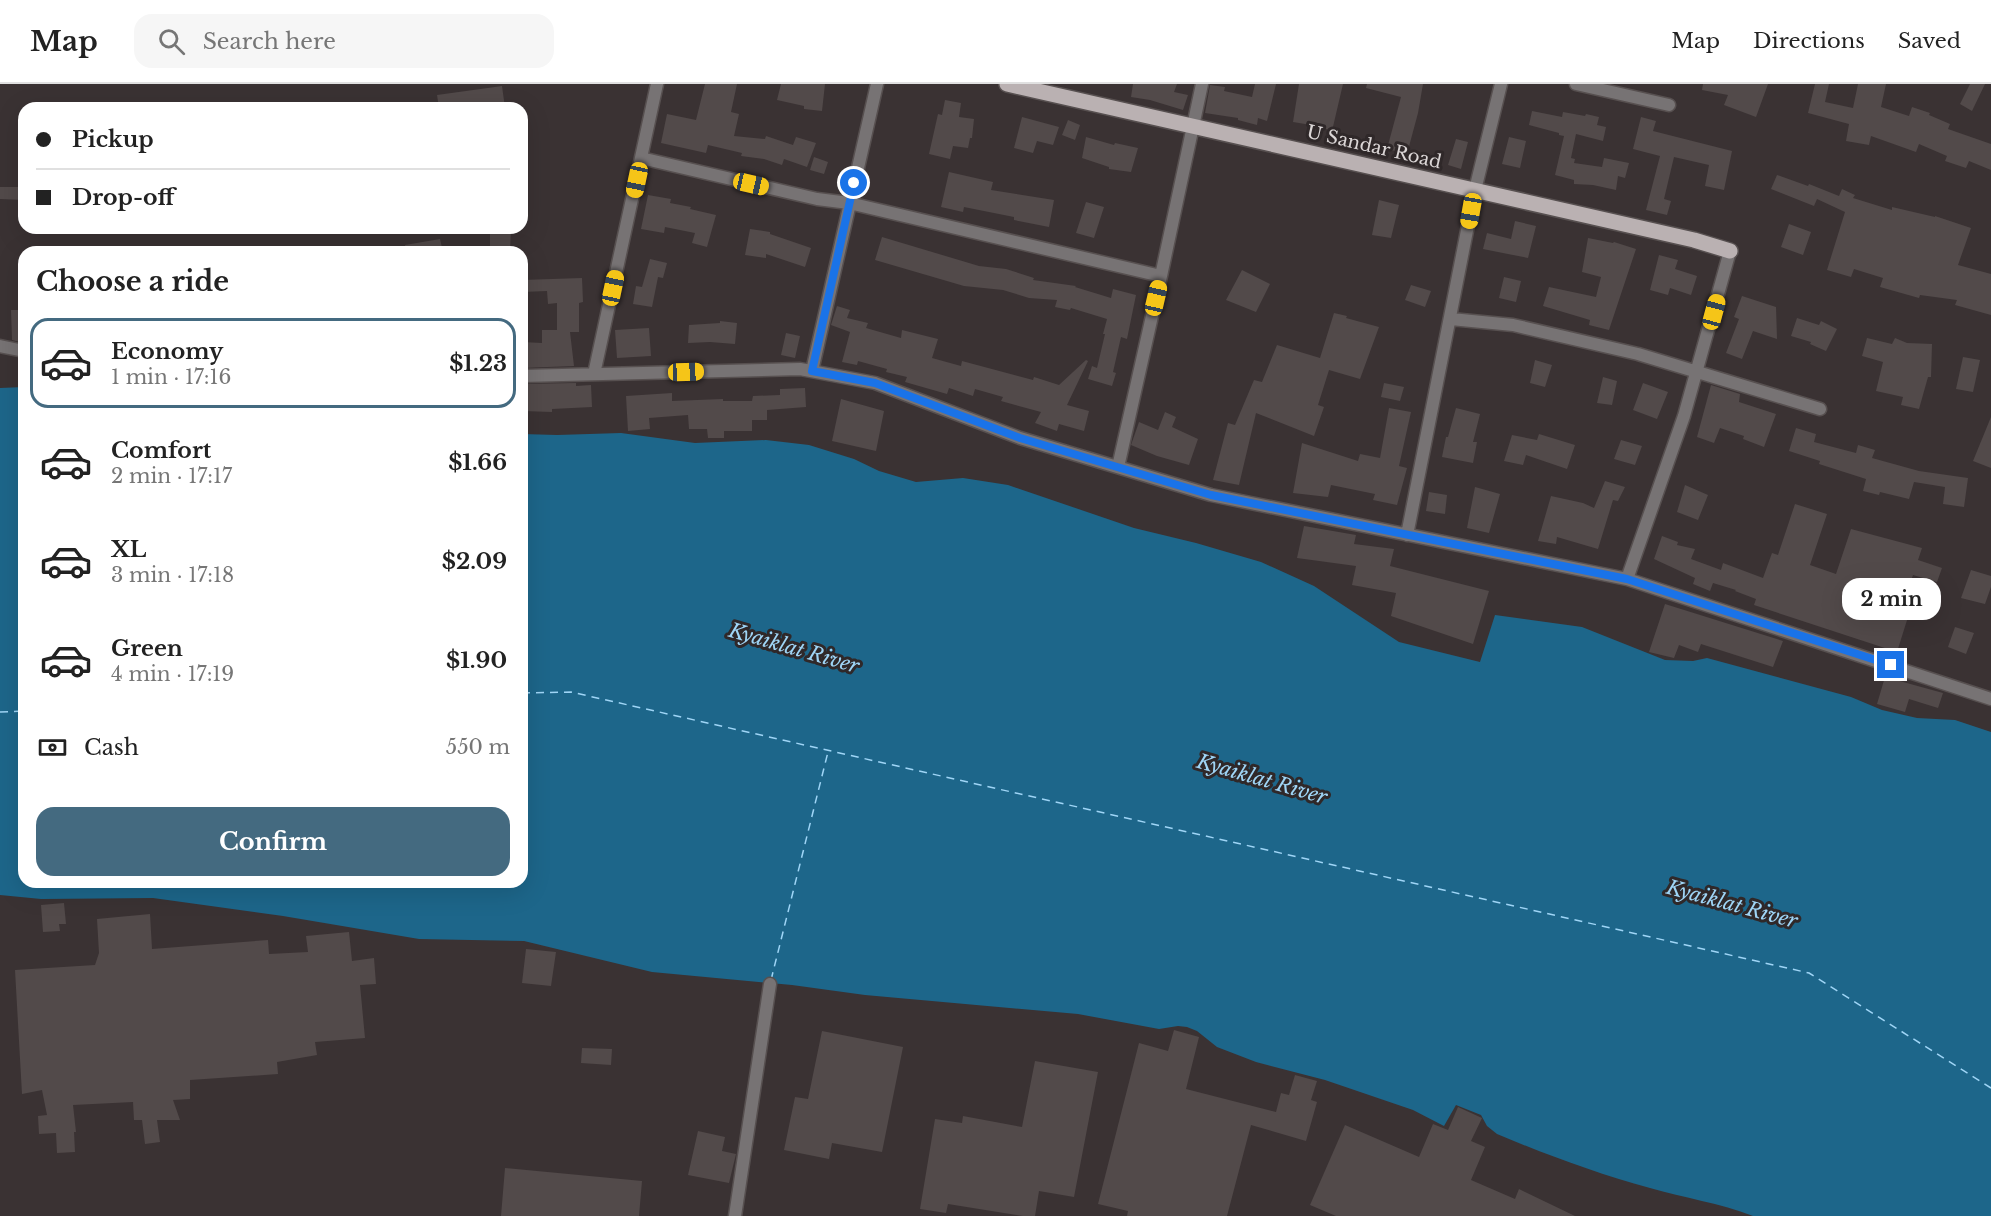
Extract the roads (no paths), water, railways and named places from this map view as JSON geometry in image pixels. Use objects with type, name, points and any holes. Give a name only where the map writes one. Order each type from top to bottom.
[{"type":"main road","name":"U Sandar Road","points":[[1007,84],[1694,240],[1730,251]]},
{"type":"street","points":[[594,374],[657,84]]},
{"type":"street","points":[[812,371],[877,84]]},
{"type":"street","points":[[1118,467],[1202,84]]},
{"type":"street","points":[[1407,534],[1475,190],[1501,84]]},
{"type":"street","points":[[1576,84],[1669,105]]},
{"type":"street","points":[[641,158],[817,199],[849,203],[1161,276]]},
{"type":"street","points":[[1627,579],[1684,417],[1730,251]]},
{"type":"street","points":[[1451,319],[1513,325],[1638,354],[1820,409]]},
{"type":"street","points":[[0,346],[18,350]]},
{"type":"street","points":[[528,376],[800,369],[875,383],[1020,438],[1211,495],[1627,579],[1991,699]]},
{"type":"street","points":[[735,1216],[770,984]]},
{"type":"water","name":"Kyaiklat River","points":[[18,387],[18,888],[528,888],[528,434],[621,433],[695,443],[766,440],[809,445],[916,482],[963,478],[1008,485],[1134,528],[1261,562],[1314,586],[1399,642],[1480,662],[1495,615],[1582,627],[1665,660],[1693,661],[1707,658],[1851,697],[1882,710],[1917,718],[1955,720],[1991,732],[1991,1216],[1753,1216],[1631,1183],[1554,1157],[1497,1134],[1487,1126],[1481,1115],[1456,1105],[1444,1126],[1413,1110],[1325,1080],[1256,1062],[1217,1047],[1197,1031],[1187,1027],[1159,1029],[1078,1014],[865,995],[792,985],[652,972],[524,941],[419,939],[283,916],[153,898],[41,899],[0,895],[0,388]]}]
